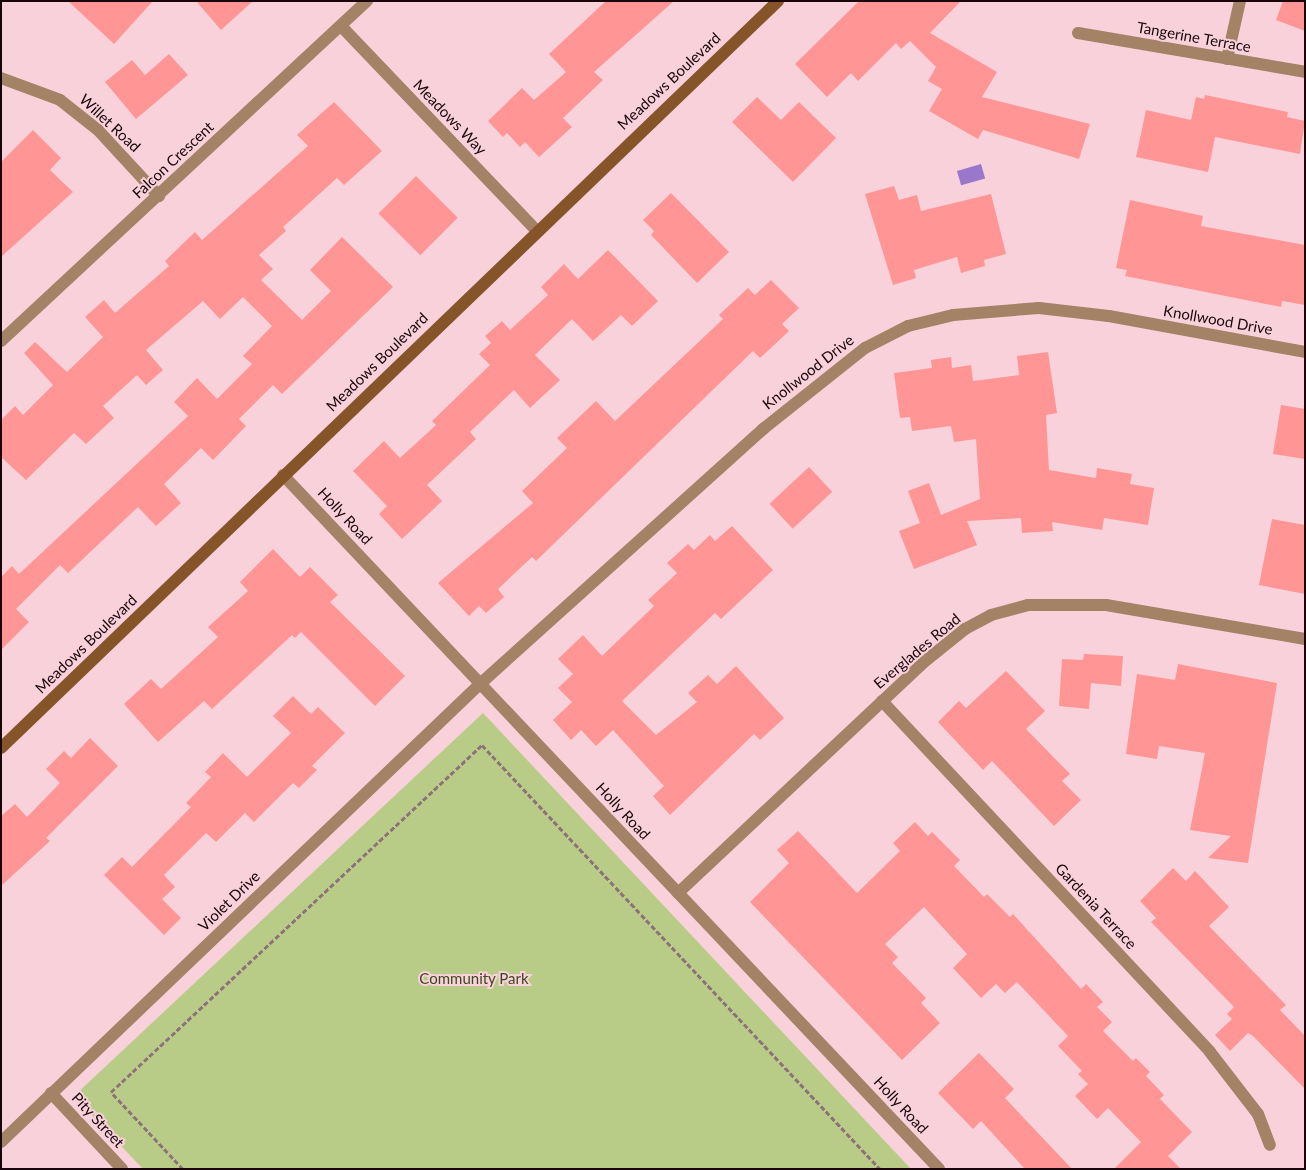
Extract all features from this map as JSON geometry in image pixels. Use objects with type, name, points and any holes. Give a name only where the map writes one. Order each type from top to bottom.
[{"type":"street","name":"Falcon Crescent","points":[[1,341],[367,1]]},
{"type":"street","name":"Meadows Boulevard","points":[[1,748],[536,230],[778,1]]},
{"type":"street","points":[[1227,59],[1240,1]]},
{"type":"street","name":"Meadows Way","points":[[341,26],[536,230]]},
{"type":"street","name":"Tangerine Terrace","points":[[1078,33],[1305,72]]},
{"type":"street","name":"Willet Road","points":[[1,78],[60,100],[98,130],[159,196]]},
{"type":"street","name":"Knollwood Drive","points":[[480,684],[821,379],[865,348],[908,326],[978,311],[1039,308],[1109,316],[1305,352]]},
{"type":"street","name":"Holly Road","points":[[283,475],[939,1169]]},
{"type":"street","name":"Everglades Road","points":[[678,893],[882,701],[965,629],[991,615],[1028,605],[1132,608],[1305,638]]},
{"type":"street","name":"Violet Drive","points":[[1,1142],[480,684]]},
{"type":"street","name":"Gardenia Terrace","points":[[882,701],[1210,1052],[1258,1114],[1270,1145]]},
{"type":"street","name":"Pity Street","points":[[51,1093],[122,1169]]},
{"type":"path","points":[[183,1169],[111,1092],[482,746],[880,1169]]},
{"type":"green space","name":"Community Park","points":[[483,713],[911,1169],[143,1169],[74,1096]]},
{"type":"shaded area","points":[[981,164],[985,178],[961,185],[957,171]]},
{"type":"building","points":[[68,1],[153,1],[114,44]]},
{"type":"building","points":[[196,1],[253,1],[221,30]]},
{"type":"building","points":[[606,1],[674,1],[594,72],[603,80],[563,118],[572,127],[539,157],[525,142],[520,147],[507,133],[503,137],[488,121],[522,88],[534,100],[566,72],[549,54]]},
{"type":"building","points":[[859,1],[961,1],[930,33],[997,72],[982,97],[1090,124],[1079,159],[983,130],[978,139],[929,111],[942,89],[928,81],[936,67],[910,41],[901,49],[896,43],[858,81],[851,73],[827,97],[795,64]]},
{"type":"building","points":[[1283,1],[1305,1],[1305,31],[1276,20]]},
{"type":"building","points":[[169,54],[188,75],[136,119],[105,82],[132,60],[145,75]]},
{"type":"building","points":[[1205,95],[1288,112],[1287,117],[1305,121],[1300,154],[1215,137],[1208,172],[1136,157],[1146,110],[1191,120],[1196,97],[1204,99]]},
{"type":"building","points":[[757,97],[781,120],[799,102],[836,138],[793,182],[732,122]]},
{"type":"building","points":[[334,102],[382,151],[344,185],[337,178],[283,227],[286,231],[259,255],[273,269],[261,280],[302,320],[331,291],[310,270],[342,237],[393,287],[282,394],[273,385],[239,419],[246,426],[213,460],[201,448],[164,484],[181,503],[156,526],[138,507],[68,573],[60,565],[16,609],[29,622],[1,650],[1,577],[12,566],[19,574],[188,416],[174,402],[197,378],[217,399],[252,364],[243,356],[272,326],[243,297],[220,319],[203,301],[146,350],[163,370],[146,385],[137,375],[103,406],[114,418],[86,444],[74,433],[26,480],[1,457],[1,420],[15,406],[23,415],[53,385],[24,353],[35,342],[67,372],[103,337],[85,317],[104,300],[115,313],[169,266],[165,261],[195,232],[202,240],[308,146],[297,135]]},
{"type":"building","points":[[33,130],[61,158],[50,170],[73,192],[1,257],[1,162]]},
{"type":"building","points":[[416,176],[458,218],[420,255],[379,213]]},
{"type":"building","points":[[894,186],[899,200],[917,195],[921,211],[991,194],[1006,254],[984,260],[985,266],[961,273],[957,257],[914,270],[916,278],[893,285],[865,194]]},
{"type":"building","points":[[671,193],[729,252],[697,283],[651,235],[654,231],[643,220]]},
{"type":"building","points":[[1130,200],[1203,216],[1201,226],[1305,245],[1305,305],[1282,301],[1281,307],[1125,276],[1127,270],[1116,268]]},
{"type":"building","points":[[608,250],[658,301],[632,326],[621,315],[593,341],[572,319],[535,355],[560,380],[530,408],[514,390],[470,432],[476,439],[427,485],[442,501],[402,539],[379,514],[387,506],[353,471],[384,441],[400,458],[436,425],[432,421],[490,365],[479,354],[491,343],[485,336],[502,321],[510,330],[548,295],[541,287],[564,264],[578,279]]},
{"type":"building","points":[[771,280],[799,308],[782,324],[789,331],[760,358],[753,351],[536,561],[532,557],[498,589],[504,597],[486,613],[479,606],[469,616],[438,583],[533,503],[522,491],[567,448],[557,438],[596,401],[615,421],[723,319],[719,315],[748,288],[755,295]]},
{"type":"building","points":[[1048,352],[1057,413],[1046,415],[1049,470],[1096,478],[1097,468],[1132,474],[1130,484],[1154,488],[1148,525],[1104,518],[1102,530],[1052,522],[1053,531],[1022,533],[1021,518],[967,521],[977,545],[914,569],[899,531],[920,523],[908,491],[929,483],[941,515],[980,499],[976,439],[954,442],[951,426],[912,431],[910,417],[900,418],[894,373],[932,368],[931,360],[951,357],[952,368],[971,365],[973,381],[1019,375],[1017,356]]},
{"type":"building","points":[[1281,405],[1305,409],[1305,459],[1273,454]]},
{"type":"building","points":[[809,467],[832,492],[793,529],[770,504]]},
{"type":"building","points":[[1272,519],[1305,525],[1305,594],[1259,585]]},
{"type":"building","points":[[732,526],[773,570],[721,619],[715,613],[622,701],[656,735],[697,702],[688,693],[708,675],[717,684],[736,666],[784,718],[760,740],[754,734],[670,815],[653,796],[664,786],[613,730],[596,746],[581,730],[571,740],[553,720],[572,702],[558,688],[573,674],[558,659],[583,635],[602,656],[654,606],[648,600],[677,573],[667,563],[688,544],[694,550],[710,535],[715,541]]},
{"type":"building","points":[[273,549],[300,577],[310,567],[338,595],[330,602],[405,676],[375,706],[301,632],[295,638],[292,635],[212,709],[204,701],[158,742],[124,704],[151,679],[161,689],[218,637],[208,627],[248,591],[240,582]]},
{"type":"building","points":[[1084,654],[1123,656],[1121,686],[1091,683],[1089,709],[1059,706],[1062,659],[1083,660]]},
{"type":"building","points":[[1178,664],[1277,683],[1248,863],[1208,858],[1231,836],[1190,830],[1205,753],[1159,746],[1157,759],[1126,754],[1137,674],[1175,680]]},
{"type":"building","points":[[1006,671],[1045,711],[1026,729],[1070,774],[1062,781],[1081,800],[1054,826],[992,761],[983,770],[938,722],[959,701],[966,708]]},
{"type":"building","points":[[293,696],[311,714],[318,707],[345,733],[312,766],[317,770],[299,788],[293,783],[254,822],[245,813],[216,842],[206,833],[164,875],[175,887],[162,899],[181,918],[164,935],[104,875],[122,857],[132,867],[191,807],[186,803],[211,777],[205,772],[223,753],[247,777],[291,733],[273,716]]},
{"type":"building","points":[[90,738],[118,766],[46,838],[50,841],[1,886],[1,816],[15,804],[27,817],[60,783],[46,769],[64,751],[71,758]]},
{"type":"building","points":[[915,822],[928,836],[932,832],[960,860],[954,866],[984,897],[987,894],[1010,917],[1013,914],[1081,989],[1086,984],[1103,1002],[1097,1007],[1112,1022],[1103,1031],[1133,1061],[1136,1058],[1150,1072],[1146,1076],[1164,1095],[1160,1099],[1192,1132],[1168,1156],[1181,1169],[1114,1169],[1141,1142],[1108,1108],[1097,1119],[1075,1096],[1088,1084],[1078,1074],[1082,1071],[1058,1046],[1068,1036],[1017,982],[1005,993],[996,984],[981,998],[953,968],[967,954],[924,907],[885,944],[898,957],[892,963],[926,998],[921,1003],[940,1023],[902,1060],[750,902],[789,863],[777,850],[798,831],[857,893],[900,851],[893,843]]},
{"type":"building","points":[[1173,868],[1186,881],[1195,871],[1229,907],[1209,926],[1286,1005],[1280,1010],[1305,1036],[1305,1089],[1248,1033],[1230,1051],[1215,1035],[1232,1019],[1227,1014],[1234,1007],[1151,922],[1156,918],[1140,901]]},
{"type":"building","points":[[979,1053],[1014,1089],[1005,1098],[1072,1169],[1025,1169],[981,1121],[973,1129],[938,1093]]}]
